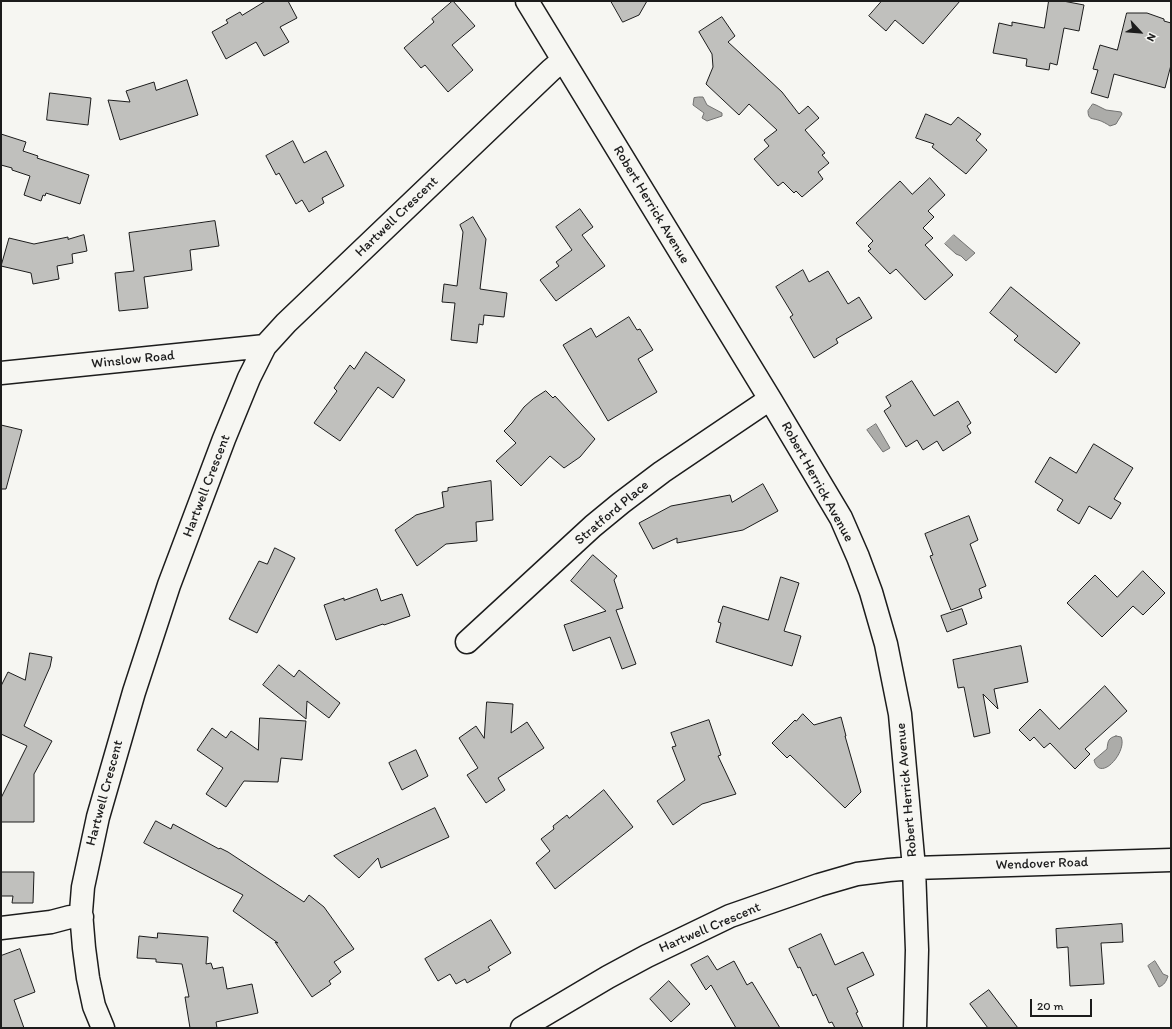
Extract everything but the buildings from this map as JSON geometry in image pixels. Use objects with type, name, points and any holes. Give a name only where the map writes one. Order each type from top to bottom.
[{"type":"street","name":"Robert Herrick Avenue","points":[[527,1],[841,518],[858,556],[871,592],[886,644],[900,714],[914,868],[916,950],[915,1028]]},
{"type":"street","name":"Hartwell Crescent","points":[[103,1028],[94,1006],[88,978],[82,917],[82,887],[88,858],[116,751],[134,692],[170,585],[224,439],[249,378],[265,346],[286,323],[563,60]]},
{"type":"street","name":"Winslow Road","points":[[1,373],[265,346]]},
{"type":"street","name":"Stratford Place","points":[[467,642],[593,526],[621,503],[662,472],[770,399]]},
{"type":"street","name":"Wendover Road","points":[[914,868],[1171,860]]},
{"type":"street","name":"Hartwell Crescent","points":[[522,1028],[608,977],[647,956],[730,916],[819,885],[857,874],[914,868]]},
{"type":"street","points":[[1,928],[51,922],[70,917],[82,917]]},
{"type":"shaded area","points":[[703,97],[707,105],[722,113],[722,116],[707,121],[702,118],[704,113],[693,105],[694,98]]},
{"type":"shaded area","points":[[1093,104],[1106,110],[1121,112],[1122,114],[1116,124],[1110,126],[1090,117],[1088,111]]},
{"type":"shaded area","points":[[954,235],[975,253],[966,261],[945,244]]},
{"type":"shaded area","points":[[876,424],[890,448],[883,452],[867,430]]},
{"type":"shaded area","points":[[1116,736],[1121,737],[1122,743],[1121,750],[1117,757],[1107,767],[1102,768],[1097,766],[1094,760],[1107,749],[1110,739]]},
{"type":"shaded area","points":[[1155,961],[1163,974],[1168,976],[1165,983],[1159,987],[1148,966]]}]
